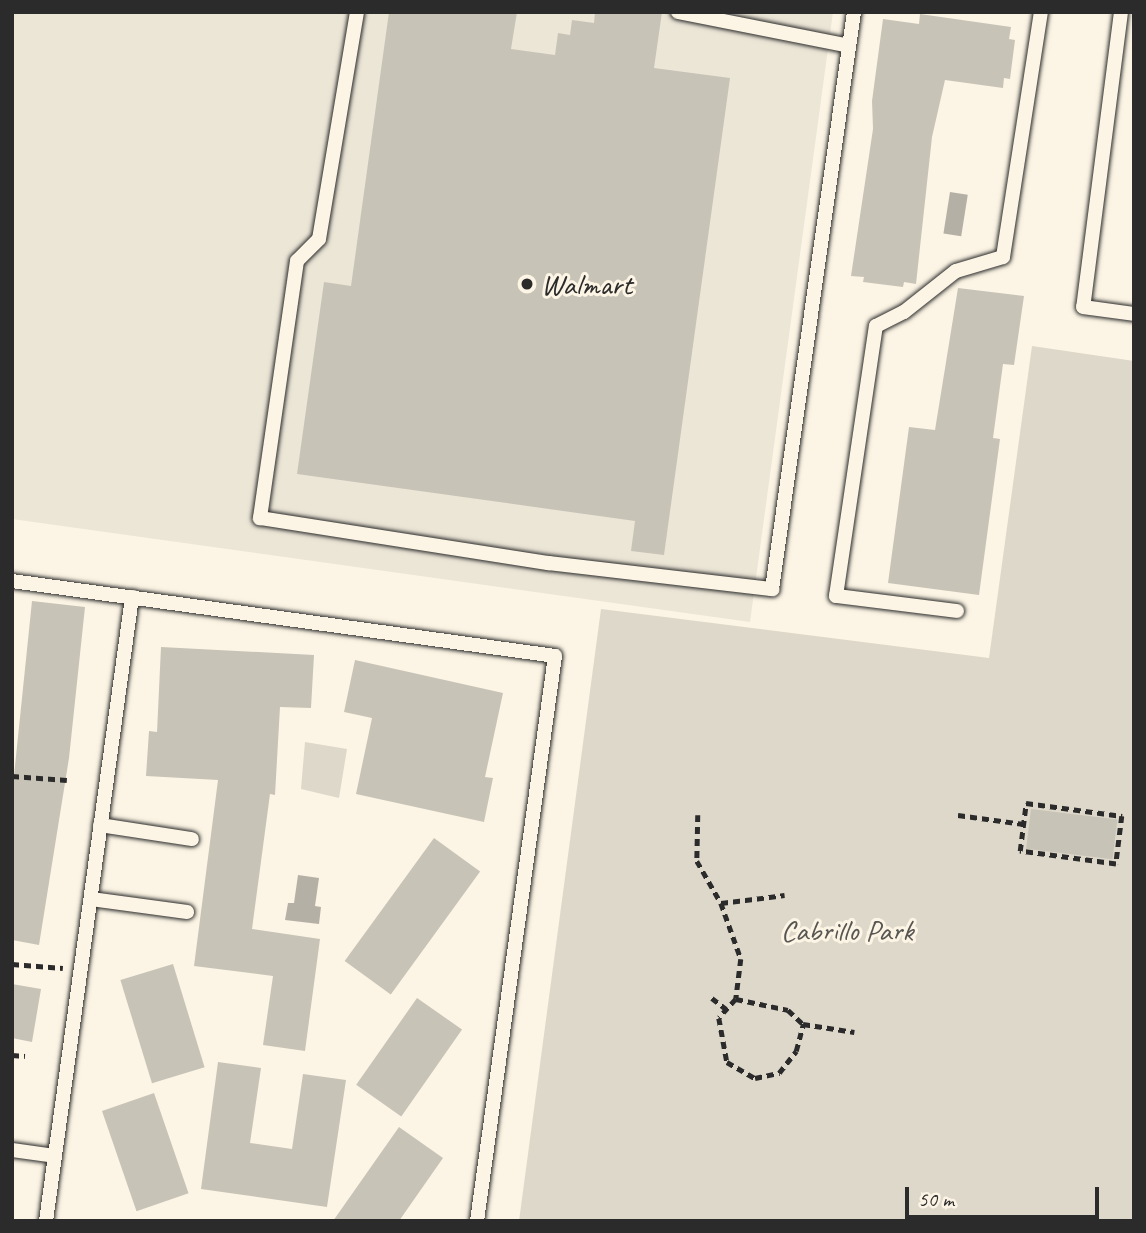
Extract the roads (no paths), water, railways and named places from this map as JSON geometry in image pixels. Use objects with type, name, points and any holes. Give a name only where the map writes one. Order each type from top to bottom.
[{"type":"lane","points":[[358,12],[319,239],[297,261],[260,519],[549,562],[772,589],[854,12]]},
{"type":"lane","points":[[678,12],[849,46]]},
{"type":"lane","points":[[957,611],[836,596],[876,326],[904,312],[956,271],[1003,257],[1041,12]]},
{"type":"lane","points":[[1121,12],[1083,307],[1134,314]]},
{"type":"lane","points":[[12,581],[555,656],[477,1221]]},
{"type":"lane","points":[[46,1221],[132,597]]},
{"type":"lane","points":[[100,825],[192,839]]},
{"type":"lane","points":[[91,899],[187,912]]},
{"type":"lane","points":[[12,1150],[55,1156]]},
{"type":"place","name":"Walmart","points":[[527,284]]},
{"type":"park label","name":"Cabrillo Park","points":[[847,930]]}]
